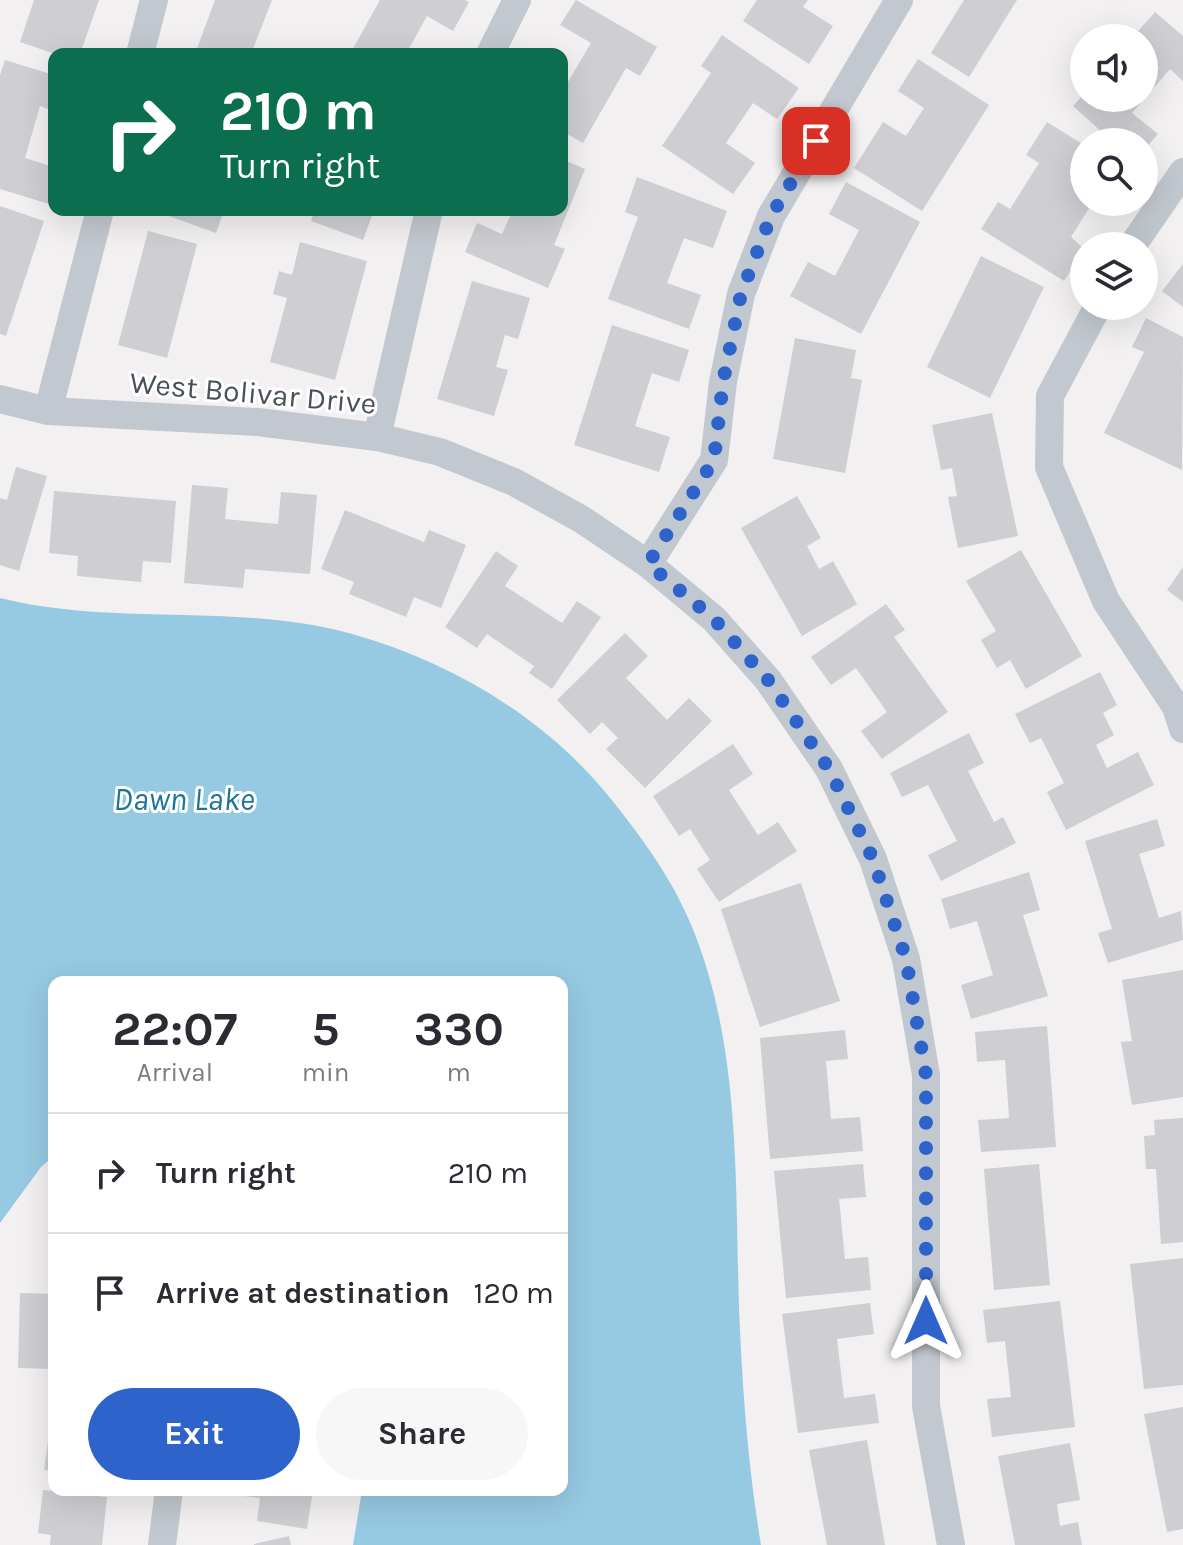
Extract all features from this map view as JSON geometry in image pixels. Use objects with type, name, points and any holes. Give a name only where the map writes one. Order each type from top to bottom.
[{"type":"street","points":[[142,48],[154,0]]},
{"type":"street","points":[[493,48],[517,0]]},
{"type":"street","points":[[648,564],[714,460],[723,382],[741,294],[771,216],[899,0]]},
{"type":"street","points":[[1142,232],[1183,172]]},
{"type":"street","points":[[48,411],[98,216]]},
{"type":"street","points":[[377,437],[428,216]]},
{"type":"street","points":[[1091,320],[1050,396],[1049,467],[1106,601],[1181,714]]},
{"type":"street","name":"West Bolivar Drive","points":[[0,399],[48,411],[258,422],[377,437],[440,452],[514,482],[581,519],[648,564],[714,619],[768,680],[829,769],[873,859],[906,959],[926,1075],[926,1406],[951,1545]]},
{"type":"street","points":[[162,1545],[168,1496]]},
{"type":"water","name":"Dawn Lake","points":[[0,598],[44,607],[88,611],[221,616],[309,624],[352,634],[426,660],[461,677],[527,719],[585,770],[611,799],[656,860],[692,927],[708,972],[727,1066],[735,1163],[744,1396],[761,1545],[353,1545],[361,1496],[568,1496],[568,976],[48,976],[48,1161],[0,1223]]},
{"type":"building","points":[[34,0],[99,0],[82,48],[48,48],[48,52],[20,42]]},
{"type":"building","points":[[215,0],[272,0],[253,48],[197,48]]},
{"type":"building","points":[[380,0],[469,2],[453,31],[427,16],[409,48],[353,48]]},
{"type":"building","points":[[576,0],[657,47],[640,76],[626,68],[583,143],[568,134],[568,82],[591,43],[560,25]]},
{"type":"building","points":[[757,0],[808,0],[803,7],[833,26],[809,64],[743,21]]},
{"type":"building","points":[[964,0],[1017,0],[969,77],[931,53]]},
{"type":"building","points":[[1155,12],[1183,36],[1183,81],[1170,69],[1158,83],[1158,24],[1144,24]]},
{"type":"building","points":[[722,35],[799,88],[777,119],[753,103],[726,143],[755,163],[733,194],[662,146],[711,73],[701,66]]},
{"type":"building","points":[[918,59],[989,105],[922,211],[854,168],[883,122],[906,136],[924,108],[898,91]]},
{"type":"building","points":[[5,60],[48,73],[48,109],[40,106],[25,158],[48,165],[48,204],[0,189],[0,75]]},
{"type":"building","points":[[1080,112],[1133,112],[1151,128],[1097,128]]},
{"type":"building","points":[[1047,122],[1070,136],[1070,216],[1084,216],[1074,232],[1070,232],[1070,271],[1064,281],[981,229],[998,202],[1010,209],[1039,163],[1026,155]]},
{"type":"building","points":[[568,162],[585,169],[568,211]]},
{"type":"building","points":[[637,177],[727,211],[713,248],[684,238],[667,283],[701,295],[689,329],[608,299],[638,217],[625,212]]},
{"type":"building","points":[[846,182],[920,222],[861,334],[790,296],[808,262],[835,276],[859,230],[829,214]]},
{"type":"building","points":[[0,206],[44,221],[6,336],[0,334]]},
{"type":"building","points":[[169,216],[222,216],[216,233]]},
{"type":"building","points":[[313,216],[372,216],[363,240],[311,221]]},
{"type":"building","points":[[510,216],[566,216],[554,245],[565,249],[548,288],[465,252],[477,223],[502,234]]},
{"type":"building","points":[[148,231],[197,244],[167,358],[118,345]]},
{"type":"building","points":[[300,242],[367,261],[335,380],[270,362],[287,298],[273,294],[279,271],[292,275]]},
{"type":"building","points":[[981,256],[1044,287],[990,398],[927,367]]},
{"type":"building","points":[[1183,264],[1183,307],[1162,291]]},
{"type":"building","points":[[472,281],[530,298],[518,339],[505,335],[496,367],[508,370],[494,416],[437,399]]},
{"type":"building","points":[[1145,320],[1183,337],[1182,470],[1104,433],[1144,352],[1132,347]]},
{"type":"building","points":[[612,325],[689,350],[679,382],[652,373],[635,426],[670,437],[659,472],[574,445]]},
{"type":"building","points":[[795,338],[856,350],[851,378],[862,380],[845,473],[773,459]]},
{"type":"building","points":[[992,413],[1018,536],[958,548],[948,497],[957,496],[952,468],[941,470],[932,425]]},
{"type":"building","points":[[16,467],[47,476],[19,571],[0,565],[0,498],[7,500]]},
{"type":"building","points":[[192,485],[228,488],[225,519],[278,524],[281,492],[317,495],[310,574],[245,569],[243,588],[184,583]]},
{"type":"building","points":[[54,491],[176,501],[171,563],[143,561],[141,582],[77,576],[78,556],[49,553]]},
{"type":"building","points":[[797,496],[821,538],[807,546],[819,569],[833,561],[857,604],[802,636],[741,528]]},
{"type":"building","points":[[345,510],[424,542],[429,530],[466,545],[441,608],[414,597],[406,617],[349,594],[354,582],[321,569]]},
{"type":"building","points":[[1021,550],[1082,656],[1026,689],[1010,660],[997,668],[981,640],[996,631],[966,581]]},
{"type":"building","points":[[496,551],[518,566],[505,586],[562,623],[577,601],[601,617],[552,689],[529,673],[534,666],[487,634],[477,648],[445,627]]},
{"type":"building","points":[[1183,567],[1183,602],[1167,590]]},
{"type":"building","points":[[886,604],[905,630],[894,637],[948,712],[882,759],[861,731],[887,712],[856,668],[831,685],[811,657]]},
{"type":"building","points":[[625,633],[648,656],[626,678],[667,720],[689,698],[712,721],[645,788],[606,749],[618,738],[602,722],[590,734],[557,700]]},
{"type":"building","points":[[1100,672],[1117,705],[1103,713],[1114,735],[1096,745],[1107,768],[1138,752],[1154,785],[1066,830],[1047,792],[1064,783],[1041,738],[1030,743],[1015,714]]},
{"type":"building","points":[[969,733],[984,763],[968,771],[994,822],[1003,817],[1016,843],[941,881],[928,855],[957,841],[928,785],[902,797],[890,773]]},
{"type":"building","points":[[733,744],[753,774],[729,790],[758,835],[778,822],[797,851],[719,902],[697,869],[710,860],[690,829],[679,836],[653,796]]},
{"type":"building","points":[[1157,819],[1165,846],[1139,854],[1159,918],[1181,911],[1183,940],[1108,963],[1098,933],[1112,929],[1085,841]]},
{"type":"building","points":[[1029,872],[1040,910],[1023,915],[1048,996],[971,1019],[961,985],[993,975],[977,921],[950,929],[941,899]]},
{"type":"building","points":[[801,883],[840,1001],[760,1027],[721,909]]},
{"type":"building","points":[[1183,970],[1183,1097],[1132,1105],[1121,1042],[1132,1041],[1122,980]]},
{"type":"building","points":[[1047,1026],[1056,1147],[981,1152],[978,1120],[1009,1118],[1005,1060],[977,1062],[975,1032]]},
{"type":"building","points":[[845,1030],[848,1059],[826,1061],[831,1119],[860,1117],[863,1151],[770,1159],[760,1038]]},
{"type":"building","points":[[1183,1118],[1183,1242],[1161,1244],[1156,1169],[1146,1169],[1144,1136],[1155,1135],[1154,1120]]},
{"type":"building","points":[[863,1164],[866,1197],[839,1199],[845,1259],[868,1257],[871,1290],[786,1298],[774,1171]]},
{"type":"building","points":[[1039,1164],[1050,1285],[994,1290],[984,1169]]},
{"type":"building","points":[[1183,1258],[1183,1385],[1144,1389],[1130,1264]]},
{"type":"building","points":[[20,1293],[48,1294],[48,1369],[18,1368]]},
{"type":"building","points":[[1060,1301],[1075,1427],[992,1437],[987,1399],[1011,1397],[1005,1341],[987,1343],[983,1310]]},
{"type":"building","points":[[870,1303],[874,1334],[837,1339],[844,1398],[875,1394],[879,1423],[798,1433],[782,1314]]},
{"type":"building","points":[[1183,1407],[1183,1529],[1167,1532],[1144,1414]]},
{"type":"building","points":[[867,1440],[885,1545],[827,1545],[809,1450]]},
{"type":"building","points":[[48,1441],[48,1470],[44,1470]]},
{"type":"building","points":[[1070,1443],[1080,1500],[1057,1504],[1060,1526],[1078,1522],[1082,1545],[1015,1545],[998,1456]]},
{"type":"building","points":[[43,1490],[48,1491],[48,1496],[107,1497],[102,1545],[50,1545],[51,1535],[38,1533]]},
{"type":"building","points":[[245,1496],[312,1496],[307,1529],[257,1521],[260,1498]]},
{"type":"building","points":[[289,1536],[291,1545],[254,1545],[254,1544]]},
{"type":"route","points":[[816,141],[771,216],[741,294],[723,382],[714,460],[648,564],[714,619],[768,680],[829,769],[873,859],[906,959],[926,1075],[926,1321]]}]
